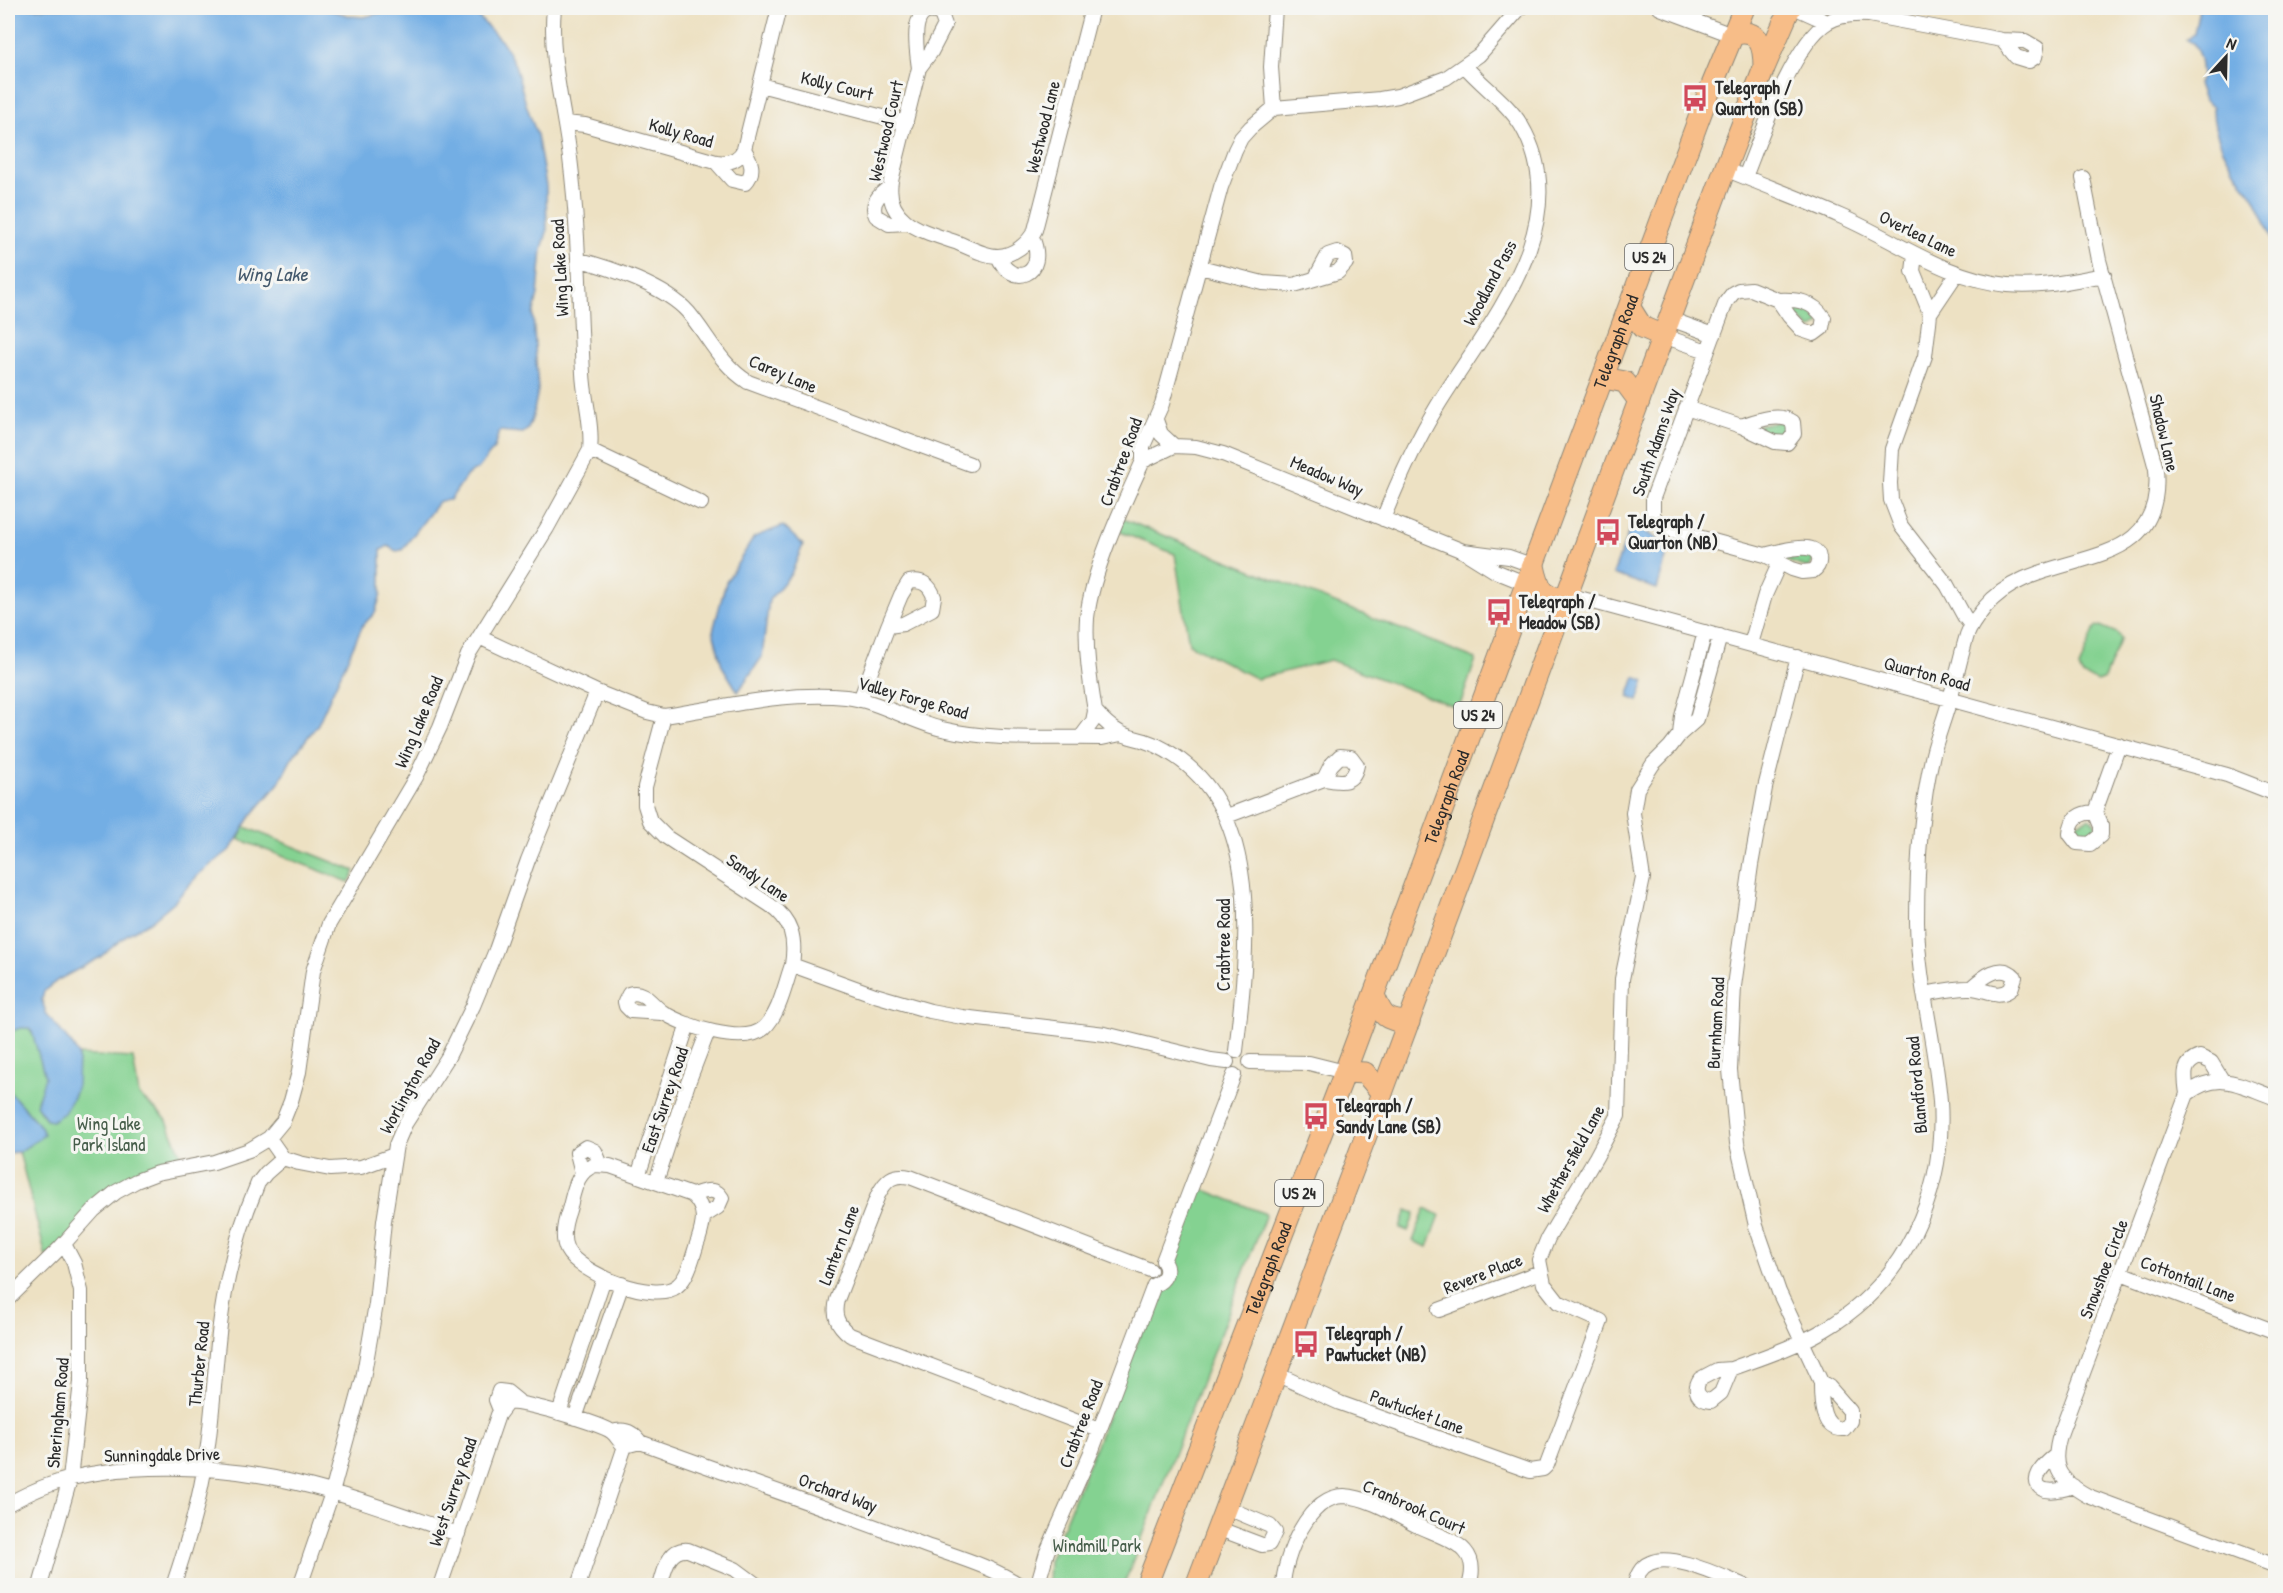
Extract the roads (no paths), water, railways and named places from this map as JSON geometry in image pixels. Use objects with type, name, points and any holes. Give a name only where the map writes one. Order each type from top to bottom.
[{"type":"highway","name":"Telegraph Road","points":[[1146,1586],[1346,1072],[1705,102],[1744,8]]},
{"type":"highway","name":"US 24","points":[[1196,1586],[1409,1022],[1725,169],[1790,8]]},
{"type":"highway","points":[[1732,35],[1746,33],[1758,39],[1764,51],[1764,68]]},
{"type":"highway","points":[[1630,308],[1642,327],[1666,327]]},
{"type":"highway","points":[[1604,378],[1625,382],[1639,401]]},
{"type":"highway","points":[[1530,575],[1544,591],[1552,596],[1568,595]]},
{"type":"highway","points":[[1374,995],[1380,1010],[1388,1018],[1394,1021],[1409,1022]]},
{"type":"highway","points":[[1346,1072],[1365,1073],[1382,1093]]},
{"type":"street","name":"Wing Lake Road","points":[[8,1299],[64,1244],[94,1210],[116,1192],[136,1180],[157,1173],[234,1156],[269,1138],[283,1121],[296,1087],[309,991],[324,936],[335,913],[416,777],[440,727],[459,675],[479,637],[547,528],[590,450],[592,439],[583,376],[580,260],[570,158],[555,60],[554,8]]},
{"type":"street","points":[[716,162],[732,180],[745,183],[752,172],[752,165],[744,149],[779,8]]},
{"type":"street","name":"Westwood Lane","points":[[998,256],[1001,263],[1021,275],[1030,273],[1034,267],[1032,237],[1092,8]]},
{"type":"street","points":[[1275,8],[1271,66],[1274,108],[1292,105],[1351,103],[1398,96],[1446,78],[1465,66],[1493,41],[1516,9]]},
{"type":"street","points":[[1660,8],[1732,35]]},
{"type":"street","points":[[1796,8],[1827,22]]},
{"type":"street","points":[[1745,177],[1796,60],[1827,22],[1852,14],[1869,15],[2002,40]]},
{"type":"street","name":"Woodland Pass","points":[[1383,519],[1424,429],[1495,317],[1521,269],[1531,244],[1539,212],[1537,166],[1521,126],[1509,109],[1465,66]]},
{"type":"street","name":"Westwood Court","points":[[907,223],[894,208],[889,188],[919,68]]},
{"type":"street","name":"Kolly Court","points":[[760,85],[906,123]]},
{"type":"street","name":"Crabtree Road","points":[[1236,1052],[1245,978],[1246,937],[1242,886],[1234,840],[1227,816],[1208,786],[1180,759],[1144,740],[1121,734],[1095,711],[1088,652],[1087,620],[1091,596],[1100,567],[1143,461],[1143,446],[1149,429],[1156,420],[1172,371],[1221,187],[1235,150],[1250,128],[1274,108]]},
{"type":"street","name":"Kolly Road","points":[[565,123],[585,125],[716,162],[733,161],[742,154],[744,149]]},
{"type":"street","name":"Overlea Lane","points":[[1725,169],[1839,216],[1915,255],[1957,273],[1997,284],[2026,286],[2055,284],[2104,275]]},
{"type":"street","name":"Shadow Lane","points":[[1950,699],[1971,625],[1990,601],[2022,580],[2109,551],[2132,540],[2145,527],[2154,510],[2157,494],[2156,469],[2096,244],[2083,178]]},
{"type":"street","points":[[889,188],[875,203],[876,216],[889,224],[907,223],[998,256],[1018,249],[1032,237]]},
{"type":"street","points":[[1915,255],[1914,271],[1929,313],[1925,356],[1892,449],[1891,500],[1901,526],[1947,585],[1971,625]]},
{"type":"street","name":"Carey Lane","points":[[580,260],[651,287],[676,301],[687,311],[720,358],[748,382],[970,464]]},
{"type":"street","points":[[1200,267],[1279,285],[1300,284],[1316,277]]},
{"type":"street","points":[[1929,313],[1957,273]]},
{"type":"street","name":"South Adams Way","points":[[1765,555],[1808,548],[1816,551],[1819,557],[1817,567],[1808,573],[1779,564],[1765,555],[1672,530],[1657,521],[1653,515],[1653,498],[1726,302],[1739,290],[1751,289],[1778,300]]},
{"type":"street","points":[[1666,327],[1714,334]]},
{"type":"street","points":[[1666,327],[1707,351]]},
{"type":"street","points":[[1686,408],[1741,426]]},
{"type":"street","points":[[1143,461],[1174,446],[1161,434],[1156,420]]},
{"type":"street","name":"Meadow Way","points":[[1174,446],[1207,449],[1237,458],[1463,550],[1495,571],[1530,575]]},
{"type":"street","points":[[590,450],[701,503]]},
{"type":"street","name":"Meadow Way","points":[[1463,550],[1509,557],[1530,575]]},
{"type":"street","points":[[1751,644],[1766,595],[1779,564]]},
{"type":"street","name":"Quarton Road","points":[[1568,595],[2227,775],[2276,794]]},
{"type":"street","points":[[860,700],[888,626]]},
{"type":"street","name":"Whethersfield Lane","points":[[1680,734],[1682,717],[1705,632]]},
{"type":"street","name":"Whethersfield Lane","points":[[1540,1272],[1539,1260],[1548,1238],[1596,1158],[1618,1116],[1622,979],[1643,878],[1635,828],[1634,800],[1642,779],[1680,734],[1697,719],[1720,636]]},
{"type":"street","points":[[479,637],[597,692],[647,712],[664,716]]},
{"type":"street","name":"Burnham Road","points":[[1798,657],[1765,788],[1753,854],[1735,978],[1730,1070],[1737,1143],[1755,1226],[1779,1292],[1821,1382]]},
{"type":"street","name":"Worlington Road","points":[[300,1586],[346,1447],[368,1356],[396,1145],[405,1124],[448,1057],[473,1006],[528,860],[597,692]]},
{"type":"street","name":"Valley Forge Road","points":[[664,716],[790,697],[827,696],[860,700],[927,725],[959,732],[1102,738],[1121,734]]},
{"type":"street","name":"Blandford Road","points":[[1731,1369],[1803,1341],[1844,1317],[1873,1292],[1905,1252],[1930,1196],[1940,1149],[1941,1124],[1938,1081],[1918,945],[1919,850],[1933,753],[1950,699]]},
{"type":"street","points":[[1081,737],[1093,721],[1095,711]]},
{"type":"street","name":"Sandy Lane","points":[[664,716],[645,787],[645,805],[650,821],[666,837],[783,915],[792,930],[794,942],[792,965],[773,1016],[765,1027],[754,1034],[742,1035],[708,1031]]},
{"type":"street","points":[[2095,812],[2119,745]]},
{"type":"street","points":[[1227,816],[1324,779]]},
{"type":"street","points":[[792,965],[875,995],[930,1011],[962,1017],[1106,1034],[1227,1062]]},
{"type":"street","points":[[1924,994],[1971,988]]},
{"type":"street","points":[[662,1012],[708,1031]]},
{"type":"street","points":[[582,1173],[590,1167],[601,1165],[647,1179],[688,1024]]},
{"type":"street","name":"East Surrey Road","points":[[613,1281],[658,1292],[672,1290],[678,1286],[685,1275],[704,1216],[721,1204],[720,1194],[712,1190],[692,1195],[647,1179],[677,1115],[708,1031]]},
{"type":"street","points":[[1236,1052],[1246,1054],[1250,1062],[1246,1073],[1234,1075],[1228,1070],[1227,1062],[1230,1055],[1236,1052]]},
{"type":"street","name":"Snowshoe Circle","points":[[2073,1486],[2048,1492],[2041,1488],[2037,1478],[2039,1470],[2055,1456],[2061,1432],[2187,1094],[2187,1064],[2200,1057],[2211,1062],[2222,1080]]},
{"type":"street","points":[[1250,1062],[1309,1062],[1346,1072]]},
{"type":"street","name":"Crabtree Road","points":[[1020,1585],[1042,1581],[1052,1538],[1099,1430],[1154,1285],[1160,1283],[1166,1272],[1167,1268],[1163,1261],[1234,1075]]},
{"type":"street","points":[[2187,1094],[2203,1084],[2222,1080],[2276,1098]]},
{"type":"street","points":[[269,1138],[283,1158],[317,1167],[339,1169],[361,1167],[394,1155]]},
{"type":"street","points":[[601,1165],[595,1151],[586,1147],[577,1154],[582,1173],[566,1224],[566,1248],[581,1265],[613,1281]]},
{"type":"street","name":"Thurber Road","points":[[172,1586],[189,1534],[204,1469],[215,1391],[220,1325],[229,1276],[258,1183],[283,1158]]},
{"type":"street","name":"Lantern Lane","points":[[1099,1430],[850,1335],[833,1324],[837,1300],[878,1195],[890,1172],[910,1177],[1150,1270]]},
{"type":"street","points":[[692,1195],[701,1206],[704,1216]]},
{"type":"street","name":"Sheringham Road","points":[[40,1586],[70,1479],[81,1382],[82,1310],[77,1275],[70,1253],[64,1244]]},
{"type":"street","points":[[1154,1285],[1150,1280],[1150,1270],[1154,1265],[1163,1261]]},
{"type":"street","name":"Revere Place","points":[[1438,1310],[1540,1272]]},
{"type":"street","name":"Pawtucket Lane","points":[[1276,1374],[1340,1403],[1530,1471],[1543,1469],[1547,1464],[1601,1322],[1558,1302],[1550,1294],[1540,1272]]},
{"type":"street","name":"Cottontail Lane","points":[[2121,1274],[2276,1332]]},
{"type":"street","points":[[559,1413],[613,1281]]},
{"type":"street","points":[[574,1418],[613,1281]]},
{"type":"street","name":"Orchard Way","points":[[506,1401],[559,1413],[612,1432],[625,1446]]},
{"type":"street","name":"West Surrey Road","points":[[440,1586],[506,1401]]},
{"type":"street","name":"Orchard Way","points":[[612,1432],[618,1430],[633,1433],[640,1442],[807,1500],[974,1562],[1020,1585]]},
{"type":"street","points":[[578,1586],[625,1446],[640,1442]]},
{"type":"street","points":[[2055,1456],[2060,1473],[2088,1496],[2276,1566]]},
{"type":"street","name":"Sunningdale Drive","points":[[8,1504],[49,1485],[70,1479],[126,1471],[204,1469],[279,1479],[332,1493],[458,1534]]},
{"type":"street","name":"Cranbrook Court","points":[[1283,1586],[1292,1546],[1309,1520],[1326,1502],[1338,1497],[1352,1497],[1394,1513],[1460,1546],[1471,1561],[1473,1572],[1469,1586]]},
{"type":"street","points":[[1225,1507],[1270,1526],[1273,1537],[1292,1546]]},
{"type":"street","points":[[1217,1528],[1262,1545],[1273,1537]]},
{"type":"street","points":[[660,1586],[669,1560],[681,1549],[735,1569],[758,1586]]},
{"type":"street","points":[[1634,1586],[1642,1568],[1660,1560],[1680,1562],[1745,1586]]},
{"type":"water","name":"Wing Lake","points":[[8,8],[323,8],[351,16],[364,17],[401,8],[470,8],[504,44],[515,65],[537,135],[546,186],[547,232],[542,249],[538,295],[533,315],[538,390],[528,429],[523,433],[499,431],[494,449],[478,469],[467,475],[450,500],[440,501],[436,505],[402,550],[396,551],[388,546],[381,550],[381,594],[375,613],[363,625],[318,724],[292,758],[279,783],[251,816],[231,849],[199,874],[174,902],[150,922],[128,934],[99,958],[58,980],[44,991],[42,1000],[46,1013],[78,1055],[77,1085],[73,1097],[64,1113],[52,1121],[47,1120],[36,1105],[45,1077],[32,1032],[29,1028],[21,1028],[8,1032]]},
{"type":"water","points":[[2199,8],[2275,8],[2275,258],[2265,220],[2222,147],[2215,127],[2213,107],[2204,100],[2198,84],[2202,74],[2200,58],[2194,44],[2186,39],[2194,34]]},
{"type":"water","points":[[1632,523],[1669,547],[1657,589],[1613,574]]},
{"type":"water","points":[[783,526],[803,545],[791,574],[769,600],[762,657],[738,692],[722,666],[713,631],[726,582],[754,537]]},
{"type":"water","points":[[1635,677],[1645,681],[1638,701],[1628,697]]},
{"type":"water","points":[[8,1090],[41,1127],[44,1135],[19,1152],[8,1153]]},
{"type":"place","name":"Telegraph / Quarton (SB)","points":[[1695,98]]},
{"type":"place","name":"Telegraph / Quarton (NB)","points":[[1608,532]]},
{"type":"place","name":"Telegraph / Meadow (SB)","points":[[1499,612]]},
{"type":"place","name":"Telegraph / Sandy Lane (SB)","points":[[1316,1116]]},
{"type":"place","name":"Telegraph / Pawtucket (NB)","points":[[1306,1344]]},
{"type":"park label","name":"Wing Lake Park Island","points":[[109,1134]]},
{"type":"park label","name":"Windmill Park","points":[[1097,1546]]}]
